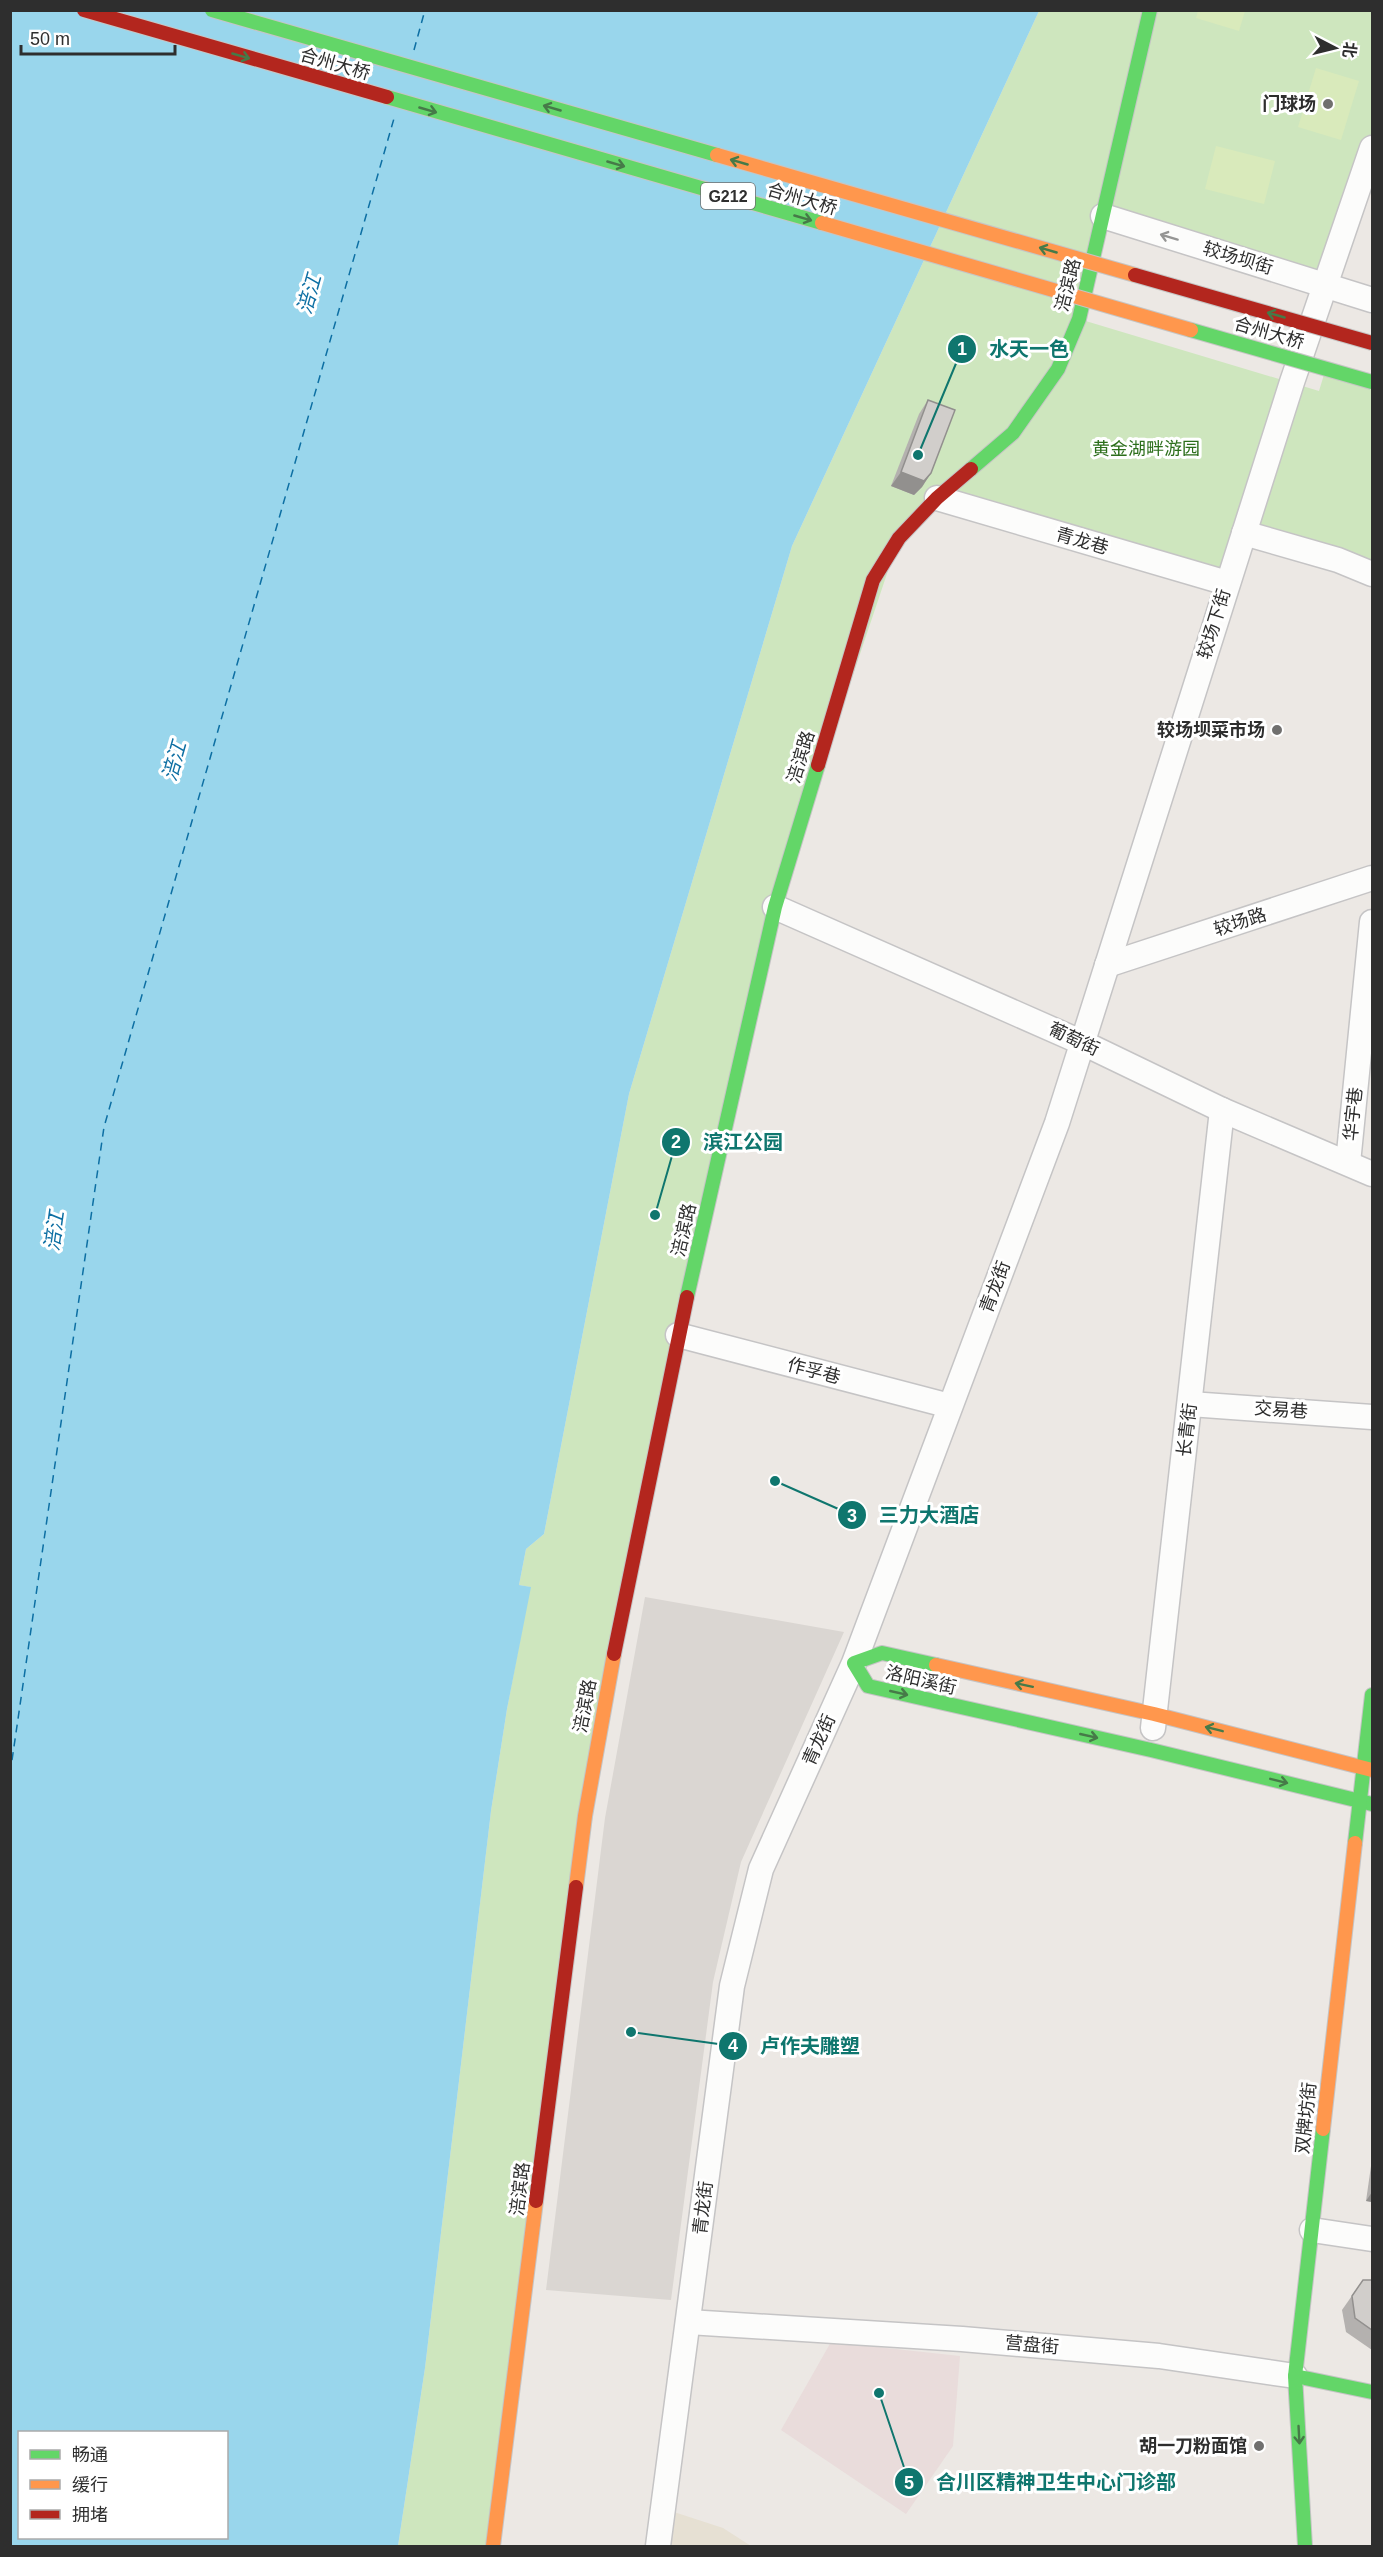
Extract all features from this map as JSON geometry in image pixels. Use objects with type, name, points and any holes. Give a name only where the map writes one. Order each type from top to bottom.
[{"type":"main road","name":"合州大桥","points":[[84,10],[1372,382]]},
{"type":"main road","name":"合州大桥","points":[[212,10],[1372,343]]},
{"type":"main road","name":"涪滨路","points":[[494,2547],[585,1816],[619,1623],[678,1335],[775,907],[873,580],[899,538],[937,498],[1013,433],[1058,369],[1079,319],[1150,10]]},
{"type":"main road","name":"洛阳溪街","points":[[1366,1802],[1151,1750],[868,1686],[854,1663],[882,1653],[1154,1714],[1368,1769]]},
{"type":"main road","name":"双牌坊街","points":[[1305,2547],[1295,2376],[1366,1802],[1372,1695]]},
{"type":"main road","name":"营盘街","points":[[1295,2376],[1372,2392]]},
{"type":"street","name":"较场下街","points":[[1107,965],[1227,583],[1372,148]]},
{"type":"street","name":"较场坝街","points":[[1103,216],[1372,300]]},
{"type":"street","name":"青龙巷","points":[[937,498],[1227,583]]},
{"type":"street","points":[[1244,533],[1338,560],[1372,574]]},
{"type":"street","name":"较场路","points":[[1107,965],[1372,878]]},
{"type":"street","name":"葡萄街","points":[[775,907],[1083,1043],[1222,1110],[1372,1174]]},
{"type":"street","name":"华宇巷","points":[[1348,1163],[1372,922]]},
{"type":"street","name":"青龙街","points":[[658,2547],[732,1986],[761,1869],[854,1663],[1057,1123],[1107,965]]},
{"type":"street","name":"长青街","points":[[1151,1750],[1222,1110]]},
{"type":"street","name":"作孚巷","points":[[678,1335],[950,1406]]},
{"type":"street","name":"交易巷","points":[[1190,1404],[1372,1417]]},
{"type":"street","points":[[1312,2230],[1372,2239]]},
{"type":"street","name":"营盘街","points":[[688,2322],[962,2339],[1159,2356],[1295,2376]]},
{"type":"shaded area","points":[[645,1597],[844,1632],[741,1862],[713,1982],[671,2300],[546,2290],[605,1818]]},
{"type":"shaded area","points":[[831,2342],[960,2356],[953,2446],[906,2514],[781,2430]]},
{"type":"shaded area","points":[[674,2512],[723,2528],[751,2546],[669,2546]]},
{"type":"green space","points":[[1198,10],[1245,11],[1239,31],[1196,18]]},
{"type":"green space","name":"黄金湖畔游园","points":[[1367,10],[1372,12],[1372,148],[1325,285],[1103,216],[1079,319],[1319,391],[1326,368],[1372,382],[1372,574],[1244,533],[1227,583],[937,498],[899,538],[775,907],[619,1623],[493,2546],[398,2546],[425,2368],[491,1811],[530,1587],[519,1585],[526,1549],[544,1534],[629,1094],[792,546],[1039,11]]},
{"type":"green space","name":"门球场","points":[[1316,68],[1359,81],[1341,140],[1298,127]]},
{"type":"green space","name":"门球场","points":[[1216,146],[1275,161],[1264,204],[1205,189]]},
{"type":"water","name":"涪江","points":[[11,11],[1039,11],[792,546],[629,1094],[544,1534],[526,1549],[519,1585],[531,1587],[507,1709],[491,1811],[425,2368],[398,2546],[11,2546]]},
{"type":"building","points":[[928,400],[955,410],[931,473],[924,481],[901,472]]},
{"type":"building","points":[[1363,2280],[1372,2280],[1372,2330],[1355,2318],[1352,2296]]},
{"type":"ferry route","points":[[414,50],[425,10]]},
{"type":"ferry route","points":[[10,1774],[104,1127],[395,115]]},
{"type":"traffic: fast","points":[[212,10],[717,155]]},
{"type":"traffic: fast","points":[[971,469],[1013,433],[1058,369],[1079,319],[1150,10]]},
{"type":"traffic: fast","points":[[387,97],[822,223]]},
{"type":"traffic: fast","points":[[1191,330],[1372,382]]},
{"type":"traffic: fast","points":[[687,1297],[775,907],[818,765]]},
{"type":"traffic: fast","points":[[936,1665],[882,1653],[854,1663],[868,1686],[1151,1750],[1372,1804]]},
{"type":"traffic: fast","points":[[1355,1843],[1372,1695]]},
{"type":"traffic: fast","points":[[1305,2546],[1295,2376],[1323,2129]]},
{"type":"traffic: fast","points":[[1295,2376],[1372,2392]]},
{"type":"traffic: slow","points":[[717,155],[1135,275]]},
{"type":"traffic: slow","points":[[822,223],[1191,330]]},
{"type":"traffic: slow","points":[[576,1887],[585,1816],[614,1654]]},
{"type":"traffic: slow","points":[[936,1665],[1154,1714],[1372,1770]]},
{"type":"traffic: slow","points":[[1323,2129],[1355,1843]]},
{"type":"traffic: slow","points":[[493,2546],[536,2201]]},
{"type":"traffic: jam","points":[[84,10],[387,97]]},
{"type":"traffic: jam","points":[[1135,275],[1372,343]]},
{"type":"traffic: jam","points":[[818,765],[873,580],[899,538],[937,498],[971,469]]},
{"type":"traffic: jam","points":[[614,1654],[687,1297]]},
{"type":"traffic: jam","points":[[536,2201],[576,1887]]},
{"type":"place","name":"门球场","points":[[1328,104]]},
{"type":"place","name":"水天一色","points":[[918,455]]},
{"type":"place","name":"较场坝菜市场","points":[[1277,730]]},
{"type":"place","name":"滨江公园","points":[[655,1215]]},
{"type":"place","name":"三力大酒店","points":[[775,1481]]},
{"type":"place","name":"卢作夫雕塑","points":[[631,2032]]},
{"type":"place","name":"合川区精神卫生中心门诊部","points":[[879,2393]]},
{"type":"place","name":"胡一刀粉面馆","points":[[1259,2446]]}]
